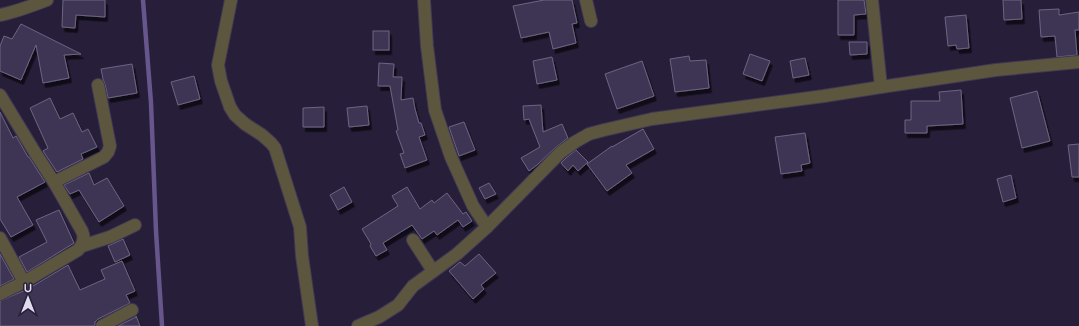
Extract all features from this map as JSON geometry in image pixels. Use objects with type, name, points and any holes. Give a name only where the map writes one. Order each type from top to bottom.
[{"type":"street","points":[[0,15],[11,13],[47,0]]},
{"type":"street","points":[[231,0],[218,65],[221,81],[230,107],[235,115],[245,124],[271,142],[275,148],[300,227],[302,256],[312,326]]},
{"type":"street","points":[[424,0],[427,46],[435,110],[450,157],[473,206],[487,227]]},
{"type":"street","points":[[586,0],[591,21]]},
{"type":"street","points":[[872,0],[880,87]]},
{"type":"street","points":[[365,324],[398,305],[412,286],[457,254],[487,227],[561,152],[589,134],[652,119],[824,96],[996,70],[1079,62]]},
{"type":"street","points":[[54,182],[104,157],[108,152],[110,146],[98,85]]},
{"type":"street","points":[[0,95],[54,182],[82,231],[84,237],[82,246]]},
{"type":"street","points":[[0,294],[24,282],[78,250],[82,246],[110,237],[135,225]]},
{"type":"street","points":[[0,238],[24,282]]},
{"type":"street","points":[[413,240],[433,271]]},
{"type":"street","points":[[102,326],[132,310]]},
{"type":"building","points":[[63,0],[105,0],[105,17],[76,15],[75,28],[62,27]]},
{"type":"building","points":[[544,0],[572,0],[577,23],[572,24],[576,43],[553,49],[549,32],[521,38],[513,6]]},
{"type":"building","points":[[838,0],[864,0],[866,14],[854,15],[854,35],[838,35]]},
{"type":"building","points":[[1003,0],[1021,0],[1022,19],[1004,20]]},
{"type":"building","points":[[1059,9],[1059,15],[1079,12],[1079,30],[1075,30],[1077,55],[1057,57],[1055,36],[1041,37],[1039,10]]},
{"type":"building","points":[[966,15],[969,48],[957,49],[956,45],[948,46],[945,17]]},
{"type":"building","points":[[21,24],[81,54],[64,55],[69,78],[43,83],[36,45],[21,80],[0,71],[0,46],[4,36],[12,39]]},
{"type":"building","points":[[373,31],[389,31],[389,50],[373,50]]},
{"type":"building","points":[[849,42],[867,42],[867,54],[850,55]]},
{"type":"building","points":[[750,54],[770,61],[762,81],[743,74]]},
{"type":"building","points":[[689,56],[690,61],[706,60],[709,88],[675,92],[670,59]]},
{"type":"building","points":[[552,57],[557,80],[537,84],[533,61]]},
{"type":"building","points":[[805,58],[809,75],[793,78],[790,61]]},
{"type":"building","points":[[642,61],[654,96],[617,109],[605,74]]},
{"type":"building","points":[[379,63],[394,64],[393,77],[402,77],[401,100],[413,98],[419,123],[421,123],[425,135],[419,137],[427,160],[405,168],[400,154],[404,153],[396,131],[398,130],[390,86],[378,86]]},
{"type":"building","points":[[132,64],[137,93],[108,98],[101,69]]},
{"type":"building","points":[[194,76],[200,99],[178,105],[171,82]]},
{"type":"building","points":[[961,90],[963,124],[927,126],[927,133],[905,133],[905,120],[911,120],[911,101],[940,101],[939,92]]},
{"type":"building","points":[[1037,91],[1050,141],[1022,148],[1010,98]]},
{"type":"building","points":[[50,98],[60,119],[73,113],[82,132],[88,129],[97,147],[81,154],[83,159],[57,172],[43,151],[48,148],[30,108]]},
{"type":"building","points":[[541,105],[543,132],[562,124],[568,138],[529,171],[521,158],[540,147],[529,119],[524,120],[523,106]]},
{"type":"building","points":[[367,106],[369,125],[349,127],[347,108]]},
{"type":"building","points":[[324,107],[324,127],[303,127],[303,108]]},
{"type":"building","points":[[0,112],[13,138],[16,136],[45,182],[17,197],[33,225],[11,237],[0,219]]},
{"type":"building","points":[[464,122],[475,150],[459,156],[449,127]]},
{"type":"building","points":[[643,129],[654,149],[626,165],[632,173],[607,191],[587,164],[612,146]]},
{"type":"building","points":[[805,133],[810,163],[801,165],[802,171],[781,174],[775,137]]},
{"type":"building","points":[[1079,144],[1079,177],[1072,177],[1068,145]]},
{"type":"building","points":[[576,150],[588,162],[578,171],[573,165],[568,171],[561,163]]},
{"type":"building","points":[[89,173],[94,185],[107,178],[124,206],[99,222],[79,190],[70,194],[64,185]]},
{"type":"building","points":[[1011,175],[1016,198],[1003,202],[997,179]]},
{"type":"building","points":[[489,183],[496,194],[485,199],[479,188]]},
{"type":"building","points":[[344,187],[352,202],[338,210],[330,195]]},
{"type":"building","points":[[407,187],[420,209],[432,200],[434,203],[447,193],[463,214],[466,212],[472,221],[463,227],[458,220],[437,235],[434,231],[422,239],[412,225],[383,243],[387,250],[376,256],[362,229],[398,206],[392,196]]},
{"type":"building","points":[[59,210],[74,243],[27,272],[19,257],[47,242],[36,220]]},
{"type":"building","points":[[123,239],[130,255],[115,262],[108,246]]},
{"type":"building","points":[[0,254],[14,279],[0,286]]},
{"type":"building","points":[[479,254],[496,273],[481,285],[484,289],[473,299],[449,271],[460,262],[465,266]]},
{"type":"building","points":[[122,261],[135,291],[126,295],[130,303],[98,319],[95,322],[95,326],[0,326],[0,301],[28,289],[68,265],[80,290],[105,279],[101,270]]},
{"type":"building","points":[[136,317],[140,326],[118,326]]},
{"type":"waterway","points":[[143,0],[151,103],[156,231],[162,326]]}]
